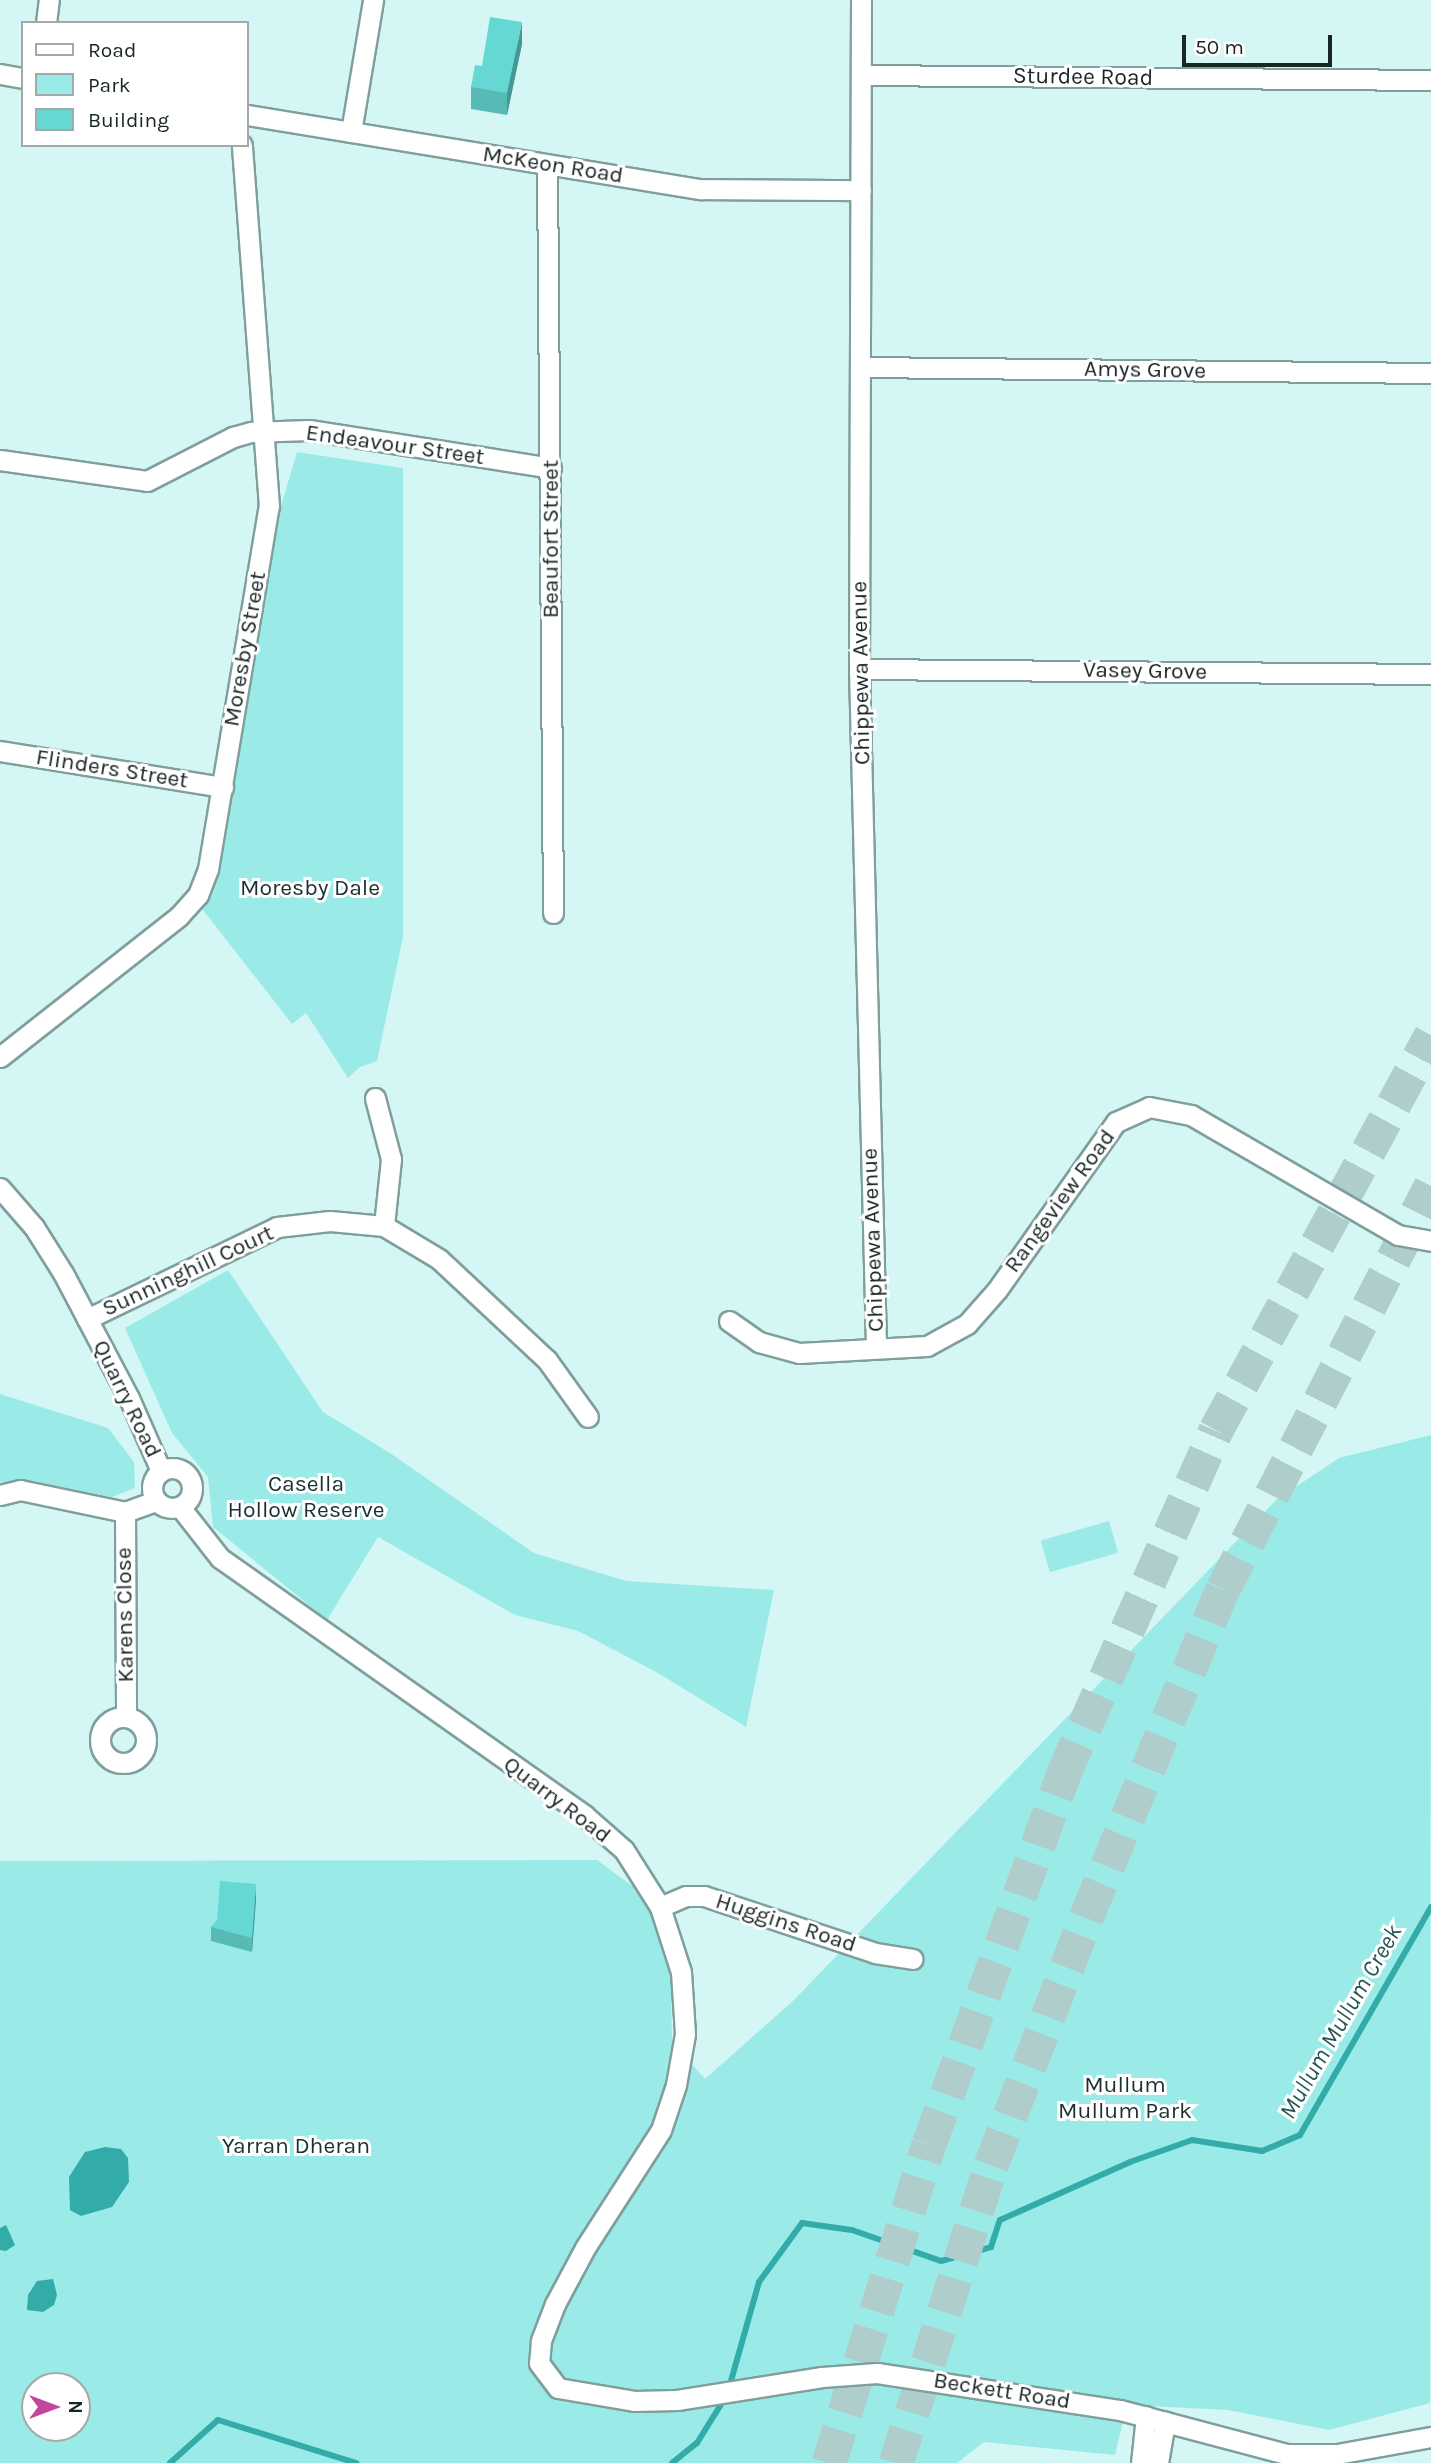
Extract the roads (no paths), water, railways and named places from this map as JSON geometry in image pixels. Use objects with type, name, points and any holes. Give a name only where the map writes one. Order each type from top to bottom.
[{"type":"street","points":[[46,21],[49,0]]},
{"type":"street","points":[[351,132],[373,0]]},
{"type":"street","name":"Chippewa Avenue","points":[[861,0],[859,669],[876,1346]]},
{"type":"street","points":[[0,74],[21,78]]},
{"type":"street","name":"Sturdee Road","points":[[861,75],[1431,80]]},
{"type":"street","name":"McKeon Road","points":[[248,115],[701,189],[860,190]]},
{"type":"street","name":"Moresby Street","points":[[0,1057],[179,916],[198,895],[208,869],[269,506],[266,433],[242,147]]},
{"type":"street","name":"Beaufort Street","points":[[547,165],[553,913]]},
{"type":"street","name":"Amys Grove","points":[[860,368],[1431,373]]},
{"type":"street","name":"Endeavour Street","points":[[0,460],[147,481],[233,437],[309,430],[551,468]]},
{"type":"street","name":"Vasey Grove","points":[[859,669],[1431,674]]},
{"type":"street","name":"Flinders Street","points":[[0,751],[223,787]]},
{"type":"street","points":[[375,1098],[391,1159],[384,1226]]},
{"type":"street","name":"Rangeview Road","points":[[729,1321],[759,1342],[799,1353],[876,1346],[927,1346],[967,1324],[1116,1122],[1150,1107],[1191,1115],[1398,1235],[1431,1241]]},
{"type":"street","name":"Quarry Road","points":[[0,1188],[34,1227],[87,1319],[161,1471]]},
{"type":"street","name":"Sunninghill Court","points":[[87,1319],[277,1227],[330,1221],[384,1226],[439,1259],[547,1360],[588,1417]]},
{"type":"street","name":"Quarry Road","points":[[161,1471],[180,1470],[190,1479],[190,1498],[180,1507],[220,1558],[584,1815],[624,1850],[660,1907],[681,1972],[685,2034],[676,2085],[661,2130],[585,2248],[541,2341],[539,2363],[550,2382],[568,2393]]},
{"type":"street","name":"Quarry Road","points":[[156,1501],[152,1488],[161,1471]]},
{"type":"street","points":[[0,1494],[20,1490],[125,1512],[156,1501],[167,1508],[180,1507]]},
{"type":"street","name":"Karens Close","points":[[125,1512],[122,1564],[126,1717]]},
{"type":"street","name":"Huggins Road","points":[[660,1907],[686,1896],[704,1896],[875,1952],[913,1959]]},
{"type":"street","name":"Beckett Road","points":[[568,2393],[634,2401],[696,2398],[741,2393],[822,2377],[877,2373],[1146,2416],[1303,2456],[1379,2448],[1431,2437]]},
{"type":"street","points":[[1142,2463],[1146,2416]]},
{"type":"street","points":[[1158,2463],[1165,2422]]},
{"type":"waterway","name":"Mullum Mullum Creek","points":[[729,2388],[759,2282],[802,2223],[852,2230],[941,2261],[991,2247],[1000,2220],[1130,2162],[1192,2140],[1262,2151],[1300,2135],[1431,1907]]},
{"type":"waterway","name":"Mullum Mullum Creek","points":[[672,2463],[697,2443],[725,2398]]},
{"type":"waterway","name":"Mullum Mullum Creek","points":[[170,2463],[218,2420],[356,2463]]},
{"type":"tunnel","points":[[829,2463],[929,2144],[1063,1775],[1216,1430],[1431,1035]]},
{"type":"tunnel","points":[[896,2463],[991,2165],[1087,1915],[1223,1589],[1431,1186]]},
{"type":"park label","name":"Moresby Dale","points":[[310,888]]},
{"type":"park label","name":"Casella Hollow Reserve","points":[[306,1497]]},
{"type":"park label","name":"Mullum Mullum Park","points":[[1125,2098]]},
{"type":"park label","name":"Yarran Dheran","points":[[296,2146]]}]
